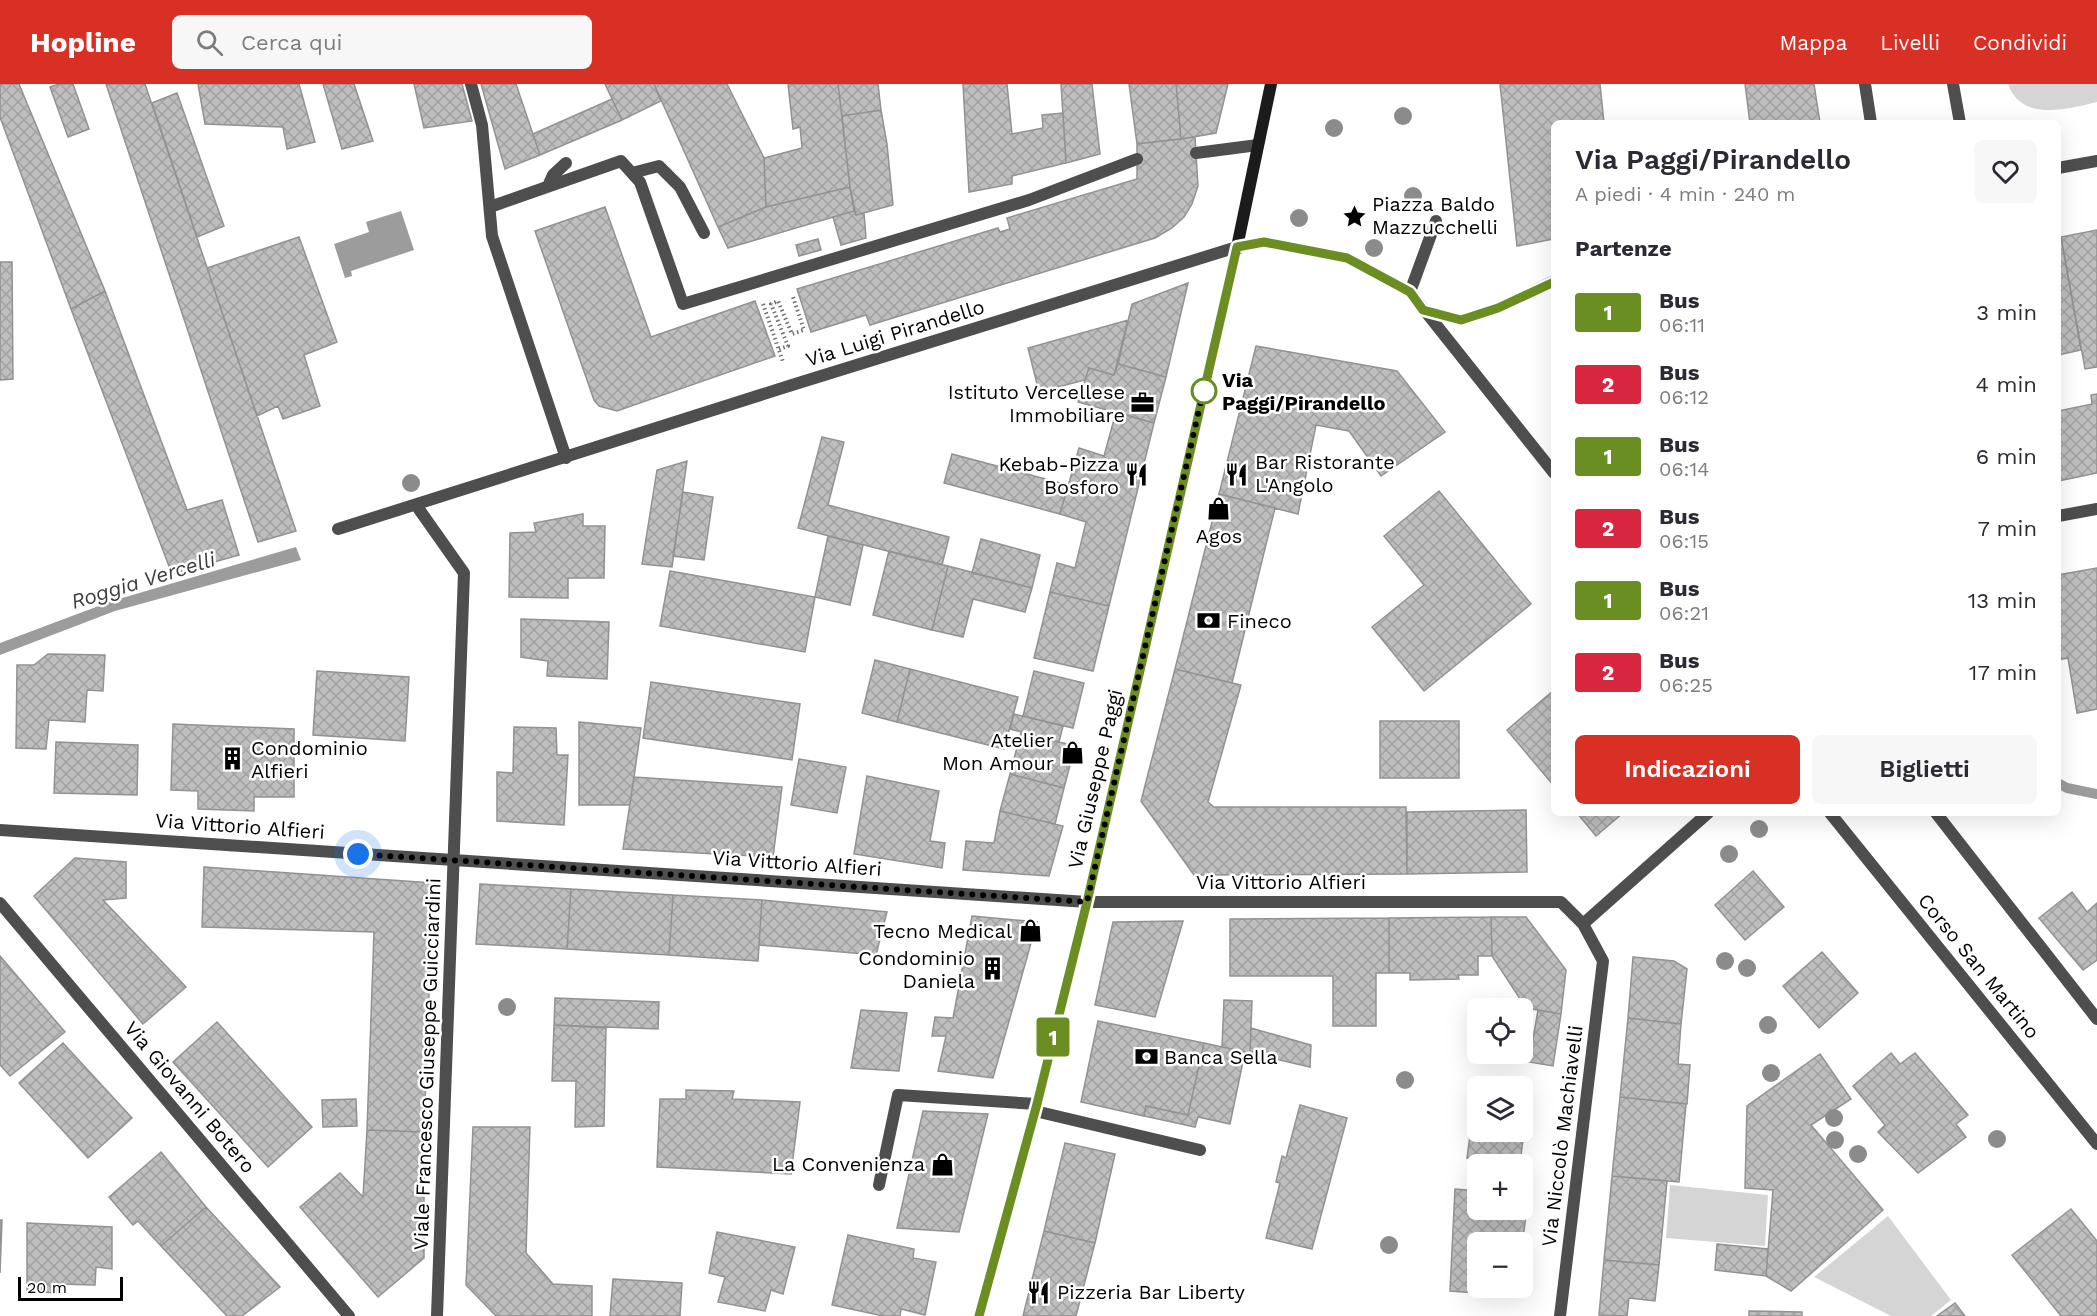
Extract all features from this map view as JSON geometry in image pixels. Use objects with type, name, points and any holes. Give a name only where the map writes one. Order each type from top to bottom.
[{"type":"main road","points":[[1237,247],[1271,84]]},
{"type":"main road","name":"Via Giuseppe Paggi","points":[[980,1316],[1036,1107],[1087,902],[1237,247]]},
{"type":"street","points":[[471,84],[482,125],[492,236],[566,458]]},
{"type":"street","points":[[1865,84],[1870,120]]},
{"type":"street","points":[[1953,84],[1959,120]]},
{"type":"street","points":[[1196,153],[1258,145]]},
{"type":"street","points":[[490,207],[621,161],[640,182],[683,304],[1029,200],[1137,159]]},
{"type":"street","points":[[2061,167],[2097,161]]},
{"type":"street","points":[[548,186],[553,175],[566,163]]},
{"type":"street","points":[[632,173],[659,166],[680,187],[704,233]]},
{"type":"street","points":[[1410,292],[1436,221]]},
{"type":"street","points":[[1237,247],[1264,242],[1347,258],[1410,292],[1551,469]]},
{"type":"street","name":"Via Luigi Pirandello","points":[[338,529],[1237,247]]},
{"type":"street","points":[[1423,310],[1461,320],[1498,308],[1551,282]]},
{"type":"street","name":"Viale Francesco Giuseppe Guicciardini","points":[[416,505],[464,573],[437,1316]]},
{"type":"street","points":[[2061,515],[2097,509]]},
{"type":"street","points":[[1583,924],[1705,816]]},
{"type":"street","name":"Corso San Martino","points":[[1832,816],[2097,1144]]},
{"type":"street","points":[[1938,816],[2097,1019]]},
{"type":"street","name":"Via Vittorio Alfieri","points":[[0,830],[1087,902],[1562,902],[1583,924],[1603,961]]},
{"type":"street","name":"Via Giovanni Botero","points":[[0,903],[350,1316]]},
{"type":"street","name":"Via Niccolò Machiavelli","points":[[1560,1316],[1603,961]]},
{"type":"street","points":[[879,1185],[898,1095],[1036,1107],[1200,1150]]},
{"type":"path","points":[[762,300],[778,347],[788,346],[771,304],[778,301],[792,334],[804,330],[785,273]]},
{"type":"shaded area","points":[[2008,84],[2097,84],[2097,102],[2060,109],[2034,108],[2023,104],[2014,96]]},
{"type":"shaded area","points":[[401,211],[414,250],[351,271],[352,276],[345,278],[334,244],[369,232],[366,222]]},
{"type":"shaded area","points":[[296,547],[301,560],[115,611],[0,655],[0,643],[112,601]]},
{"type":"shaded area","points":[[1670,1185],[1768,1195],[1765,1246],[1666,1238]]},
{"type":"shaded area","points":[[1888,1216],[1951,1300],[1931,1316],[1891,1316],[1814,1277]]},
{"type":"building","points":[[0,84],[19,84],[105,291],[71,309],[0,117]]},
{"type":"building","points":[[59,84],[73,84],[89,129],[68,137],[50,87]]},
{"type":"building","points":[[106,84],[145,84],[296,531],[258,542]]},
{"type":"building","points":[[198,84],[299,84],[315,142],[287,149],[283,127],[205,124]]},
{"type":"building","points":[[323,84],[354,84],[373,141],[342,149]]},
{"type":"building","points":[[414,84],[462,84],[472,121],[424,128]]},
{"type":"building","points":[[481,84],[516,84],[540,155],[505,169]]},
{"type":"building","points":[[605,84],[654,84],[661,101],[622,120]]},
{"type":"building","points":[[654,84],[727,84],[764,158],[766,207],[718,227]]},
{"type":"building","points":[[788,84],[838,84],[850,187],[766,207],[764,158],[802,148],[800,127],[793,129]]},
{"type":"building","points":[[838,84],[878,84],[881,110],[842,116]]},
{"type":"building","points":[[963,84],[1007,84],[1012,134],[1043,128],[1042,115],[1063,113],[1066,163],[1012,176],[1012,184],[969,192]]},
{"type":"building","points":[[1061,84],[1092,84],[1100,154],[1066,163]]},
{"type":"building","points":[[1129,84],[1176,84],[1181,139],[1137,144]]},
{"type":"building","points":[[1176,84],[1228,84],[1216,133],[1181,139]]},
{"type":"building","points":[[1500,84],[1600,84],[1604,120],[1551,120],[1551,240],[1517,246]]},
{"type":"building","points":[[1745,84],[1814,84],[1820,120],[1750,120]]},
{"type":"building","points":[[177,93],[224,226],[197,237],[152,103]]},
{"type":"building","points":[[612,99],[622,120],[540,155],[533,134]]},
{"type":"building","points":[[881,110],[893,205],[856,215],[850,187],[842,116]]},
{"type":"building","points":[[1195,137],[1198,186],[1192,204],[1184,217],[1172,228],[1155,238],[870,325],[866,315],[811,332],[797,289],[998,228],[1000,232],[1010,229],[1007,218],[1137,179],[1137,144]]},
{"type":"building","points":[[850,187],[854,211],[728,248],[718,227],[766,207]]},
{"type":"building","points":[[605,207],[651,337],[755,301],[775,356],[617,411],[599,406],[594,400],[535,231]]},
{"type":"building","points":[[854,211],[856,215],[864,213],[866,238],[841,245],[833,217]]},
{"type":"building","points":[[2097,230],[2097,367],[2085,369],[2061,237]]},
{"type":"building","points":[[299,237],[337,342],[304,355],[320,406],[283,419],[278,406],[257,416],[207,268]]},
{"type":"building","points":[[2061,237],[2081,350],[2061,354]]},
{"type":"building","points":[[818,239],[821,250],[799,256],[796,245]]},
{"type":"building","points":[[0,262],[12,262],[13,379],[0,380]]},
{"type":"building","points":[[1188,283],[1166,377],[1118,364],[1132,304]]},
{"type":"building","points":[[105,291],[187,510],[222,500],[239,555],[172,574],[71,309]]},
{"type":"building","points":[[1128,320],[1114,375],[1089,368],[1085,380],[1039,392],[1028,348]]},
{"type":"building","points":[[1256,346],[1397,371],[1445,432],[1381,476],[1349,431],[1316,425],[1298,514],[1219,494]]},
{"type":"building","points":[[1118,364],[1166,377],[1154,423],[1078,402],[1089,368],[1114,375]]},
{"type":"building","points":[[2097,394],[2097,473],[2061,480],[2061,410],[2092,404],[2091,395]]},
{"type":"building","points":[[1116,412],[1154,423],[1109,606],[1050,592],[1057,563],[1075,568],[1086,522],[1060,514],[1079,448],[1104,456]]},
{"type":"building","points":[[822,437],[844,442],[828,505],[949,537],[942,565],[798,528]]},
{"type":"building","points":[[952,454],[1068,485],[1060,514],[944,483]]},
{"type":"building","points":[[687,461],[672,567],[642,564],[657,470]]},
{"type":"building","points":[[1439,491],[1531,604],[1424,691],[1372,627],[1424,585],[1384,536]]},
{"type":"building","points":[[683,492],[713,497],[704,560],[673,556]]},
{"type":"building","points":[[1219,494],[1275,508],[1232,683],[1175,669]]},
{"type":"building","points":[[583,514],[583,526],[605,526],[604,578],[568,578],[568,598],[509,597],[510,533],[536,532],[534,523]]},
{"type":"building","points":[[828,536],[863,545],[850,605],[815,597]]},
{"type":"building","points":[[981,539],[1040,555],[1032,588],[972,573]]},
{"type":"building","points":[[889,551],[948,566],[932,630],[873,615]]},
{"type":"building","points":[[948,566],[1032,588],[1025,612],[973,599],[963,637],[932,630]]},
{"type":"building","points":[[2097,568],[2097,709],[2077,713],[2068,658],[2061,659],[2061,574]]},
{"type":"building","points":[[670,571],[815,597],[805,652],[660,626]]},
{"type":"building","points":[[1050,592],[1109,606],[1093,671],[1034,658]]},
{"type":"building","points":[[521,619],[609,622],[607,679],[547,676],[548,661],[521,657]]},
{"type":"building","points":[[48,654],[105,655],[103,691],[87,690],[85,722],[49,720],[46,749],[16,748],[17,665],[34,665]]},
{"type":"building","points":[[875,660],[910,669],[897,722],[862,713]]},
{"type":"building","points":[[910,669],[1018,697],[1004,749],[897,722]]},
{"type":"building","points":[[1175,669],[1241,685],[1208,802],[1214,807],[1406,807],[1407,874],[1194,875],[1141,801]]},
{"type":"building","points":[[317,671],[409,677],[405,741],[313,735]]},
{"type":"building","points":[[1034,671],[1084,683],[1073,728],[1023,716]]},
{"type":"building","points":[[651,682],[800,704],[792,760],[643,738]]},
{"type":"building","points":[[1551,693],[1551,782],[1507,730]]},
{"type":"building","points":[[1014,714],[1063,726],[1059,742],[1010,729]]},
{"type":"building","points":[[1380,721],[1459,721],[1459,778],[1380,778]]},
{"type":"building","points":[[579,722],[641,728],[630,805],[579,805]]},
{"type":"building","name":"Condominio Alfieri","points":[[173,724],[294,729],[294,797],[254,797],[254,811],[198,809],[198,791],[171,790]]},
{"type":"building","points":[[514,727],[556,728],[557,755],[568,755],[564,825],[497,821],[497,772],[513,773]]},
{"type":"building","points":[[1021,732],[1075,746],[1064,788],[1010,774]]},
{"type":"building","points":[[56,742],[138,745],[137,795],[54,793]]},
{"type":"building","points":[[799,759],[846,767],[837,813],[791,805]]},
{"type":"building","points":[[1010,774],[1064,788],[1055,824],[1000,811]]},
{"type":"building","points":[[867,776],[939,791],[930,841],[945,843],[942,868],[854,854]]},
{"type":"building","points":[[634,777],[782,787],[773,857],[623,849]]},
{"type":"building","points":[[1526,810],[1527,872],[1407,874],[1407,812]]},
{"type":"building","points":[[1000,811],[1063,826],[1049,876],[963,870],[966,841],[994,843]]},
{"type":"building","points":[[1579,816],[1619,816],[1596,836]]},
{"type":"building","points":[[75,858],[126,862],[126,898],[103,900],[186,987],[143,1024],[34,896]]},
{"type":"building","points":[[204,867],[433,883],[424,1132],[367,1130],[374,932],[202,927]]},
{"type":"building","points":[[1753,871],[1784,907],[1745,940],[1715,905]]},
{"type":"building","points":[[480,884],[571,889],[567,949],[476,944]]},
{"type":"building","points":[[571,889],[673,895],[669,955],[567,949]]},
{"type":"building","points":[[2072,892],[2087,912],[2097,903],[2097,960],[2083,970],[2039,918]]},
{"type":"building","points":[[673,895],[762,900],[758,961],[669,955]]},
{"type":"building","points":[[762,900],[887,912],[876,955],[759,945]]},
{"type":"building","name":"Condominio Daniela","points":[[972,916],[1037,922],[993,1078],[938,1071],[946,1036],[932,1036],[935,1017],[953,1018]]},
{"type":"building","points":[[1491,917],[1492,956],[1478,956],[1478,975],[1458,975],[1459,979],[1410,980],[1410,973],[1389,973],[1389,918]]},
{"type":"building","points":[[1491,917],[1526,917],[1566,970],[1561,1014],[1533,1009],[1533,998],[1519,998],[1492,956]]},
{"type":"building","points":[[1389,918],[1389,973],[1376,973],[1376,1026],[1333,1026],[1333,976],[1230,976],[1230,919]]},
{"type":"building","points":[[1183,921],[1155,1017],[1095,1005],[1113,922]]},
{"type":"building","points":[[1822,952],[1858,993],[1819,1028],[1783,986]]},
{"type":"building","points":[[0,956],[65,1032],[10,1076],[0,1065]]},
{"type":"building","points":[[1633,957],[1674,961],[1687,969],[1681,1024],[1628,1018]]},
{"type":"building","points":[[555,998],[659,1002],[658,1029],[554,1025]]},
{"type":"building","points":[[1224,1000],[1252,1001],[1250,1053],[1222,1047]]},
{"type":"building","points":[[861,1010],[907,1013],[899,1071],[851,1068]]},
{"type":"building","points":[[1538,1010],[1561,1014],[1553,1066],[1533,1063],[1533,1039]]},
{"type":"building","points":[[1628,1018],[1681,1024],[1678,1064],[1690,1065],[1687,1104],[1620,1097]]},
{"type":"building","name":"Banca Sella","points":[[1098,1021],[1204,1043],[1188,1115],[1146,1106],[1144,1116],[1081,1102]]},
{"type":"building","points":[[217,1022],[312,1127],[268,1167],[173,1062]]},
{"type":"building","points":[[554,1025],[606,1028],[604,1126],[575,1127],[576,1081],[552,1081]]},
{"type":"building","points":[[1251,1028],[1311,1045],[1310,1067],[1250,1053]]},
{"type":"building","points":[[63,1043],[132,1118],[88,1158],[19,1083]]},
{"type":"building","points":[[1204,1043],[1245,1052],[1230,1124],[1198,1117],[1195,1127],[1144,1116],[1146,1106],[1188,1115]]},
{"type":"building","points":[[1891,1053],[1900,1064],[1915,1053],[1968,1115],[1956,1124],[1966,1137],[1918,1173],[1878,1132],[1885,1125],[1853,1086]]},
{"type":"building","points":[[1820,1054],[1851,1099],[1811,1125],[1883,1210],[1791,1291],[1766,1276],[1773,1190],[1745,1188],[1747,1106]]},
{"type":"building","points":[[686,1090],[734,1091],[732,1099],[800,1102],[791,1174],[657,1167],[660,1099],[686,1099]]},
{"type":"building","points":[[1620,1097],[1686,1104],[1679,1182],[1612,1176]]},
{"type":"building","points":[[356,1099],[357,1126],[323,1127],[322,1100]]},
{"type":"building","points":[[1300,1105],[1347,1118],[1312,1249],[1266,1238],[1280,1183],[1276,1182],[1282,1156],[1286,1158]]},
{"type":"building","name":"La Convenienza","points":[[923,1111],[988,1114],[959,1232],[897,1228]]},
{"type":"building","points":[[473,1127],[530,1127],[526,1253],[553,1284],[592,1286],[592,1316],[496,1316],[466,1285]]},
{"type":"building","points":[[367,1130],[424,1132],[424,1258],[378,1297],[300,1207],[340,1173],[363,1197]]},
{"type":"building","points":[[1469,1142],[1523,1142],[1521,1154],[1468,1154]]},
{"type":"building","points":[[1065,1143],[1115,1154],[1095,1243],[1044,1231]]},
{"type":"building","points":[[161,1152],[206,1207],[161,1246],[138,1221],[133,1225],[109,1197]]},
{"type":"building","points":[[1612,1176],[1667,1181],[1659,1265],[1604,1260]]},
{"type":"building","points":[[1455,1189],[1467,1190],[1467,1220],[1525,1220],[1524,1232],[1467,1232],[1467,1292],[1450,1291]]},
{"type":"building","points":[[206,1207],[280,1287],[242,1316],[227,1316],[161,1246]]},
{"type":"building","points":[[2071,1209],[2097,1241],[2097,1316],[2061,1316],[2012,1255]]},
{"type":"building","points":[[0,1220],[2,1220],[0,1273]]},
{"type":"building","points":[[27,1223],[112,1227],[112,1269],[96,1267],[95,1285],[56,1284],[56,1293],[27,1291]]},
{"type":"building","points":[[1044,1231],[1095,1243],[1076,1316],[1023,1316]]},
{"type":"building","points":[[717,1232],[795,1247],[783,1294],[771,1290],[765,1311],[718,1302],[725,1277],[709,1273]]},
{"type":"building","points":[[848,1235],[914,1249],[913,1258],[936,1262],[925,1315],[901,1309],[900,1316],[883,1316],[832,1305]]},
{"type":"building","points":[[1717,1244],[1768,1249],[1766,1276],[1715,1270]]},
{"type":"building","points":[[1604,1260],[1659,1265],[1655,1301],[1629,1298],[1627,1316],[1599,1315]]},
{"type":"building","points":[[613,1279],[682,1283],[680,1316],[610,1316]]},
{"type":"building","points":[[1955,1303],[1965,1316],[1937,1316]]},
{"type":"building","points":[[1749,1311],[1802,1312],[1802,1316],[1749,1316]]},
{"type":"waterway","name":"Roggia Vercelli","points":[[2061,785],[2097,794]]},
{"type":"bus line","name":"1","points":[[979,1316],[1037,1104],[1087,902],[1237,247],[1264,242],[1347,258],[1410,292],[1423,310],[1461,320],[1498,308],[1551,282]]},
{"type":"place","name":"Piazza Baldo Mazzucchelli","points":[[1354,216]]},
{"type":"place","name":"Via Paggi/Pirandello","points":[[1204,391]]},
{"type":"place","name":"Istituto Vercellese Immobiliare","points":[[1143,403]]},
{"type":"place","name":"Bar Ristorante L'Angolo","points":[[1237,474]]},
{"type":"place","name":"Kebab-Pizza Bosforo","points":[[1137,475]]},
{"type":"place","name":"Agos","points":[[1219,508]]},
{"type":"place","name":"Fineco","points":[[1209,621]]},
{"type":"place","name":"Atelier Mon Amour","points":[[1072,752]]},
{"type":"place","name":"Condominio Alfieri","points":[[233,759]]},
{"type":"place","name":"Tecno Medical","points":[[1030,931]]},
{"type":"place","name":"Condominio Daniela","points":[[993,969]]},
{"type":"place","name":"Banca Sella","points":[[1146,1057]]},
{"type":"place","name":"La Convenienza","points":[[943,1164]]},
{"type":"place","name":"Pizzeria Bar Liberty","points":[[1039,1292]]},
{"type":"route","points":[[358,854],[1087,902],[1204,388],[1204,391]]}]
